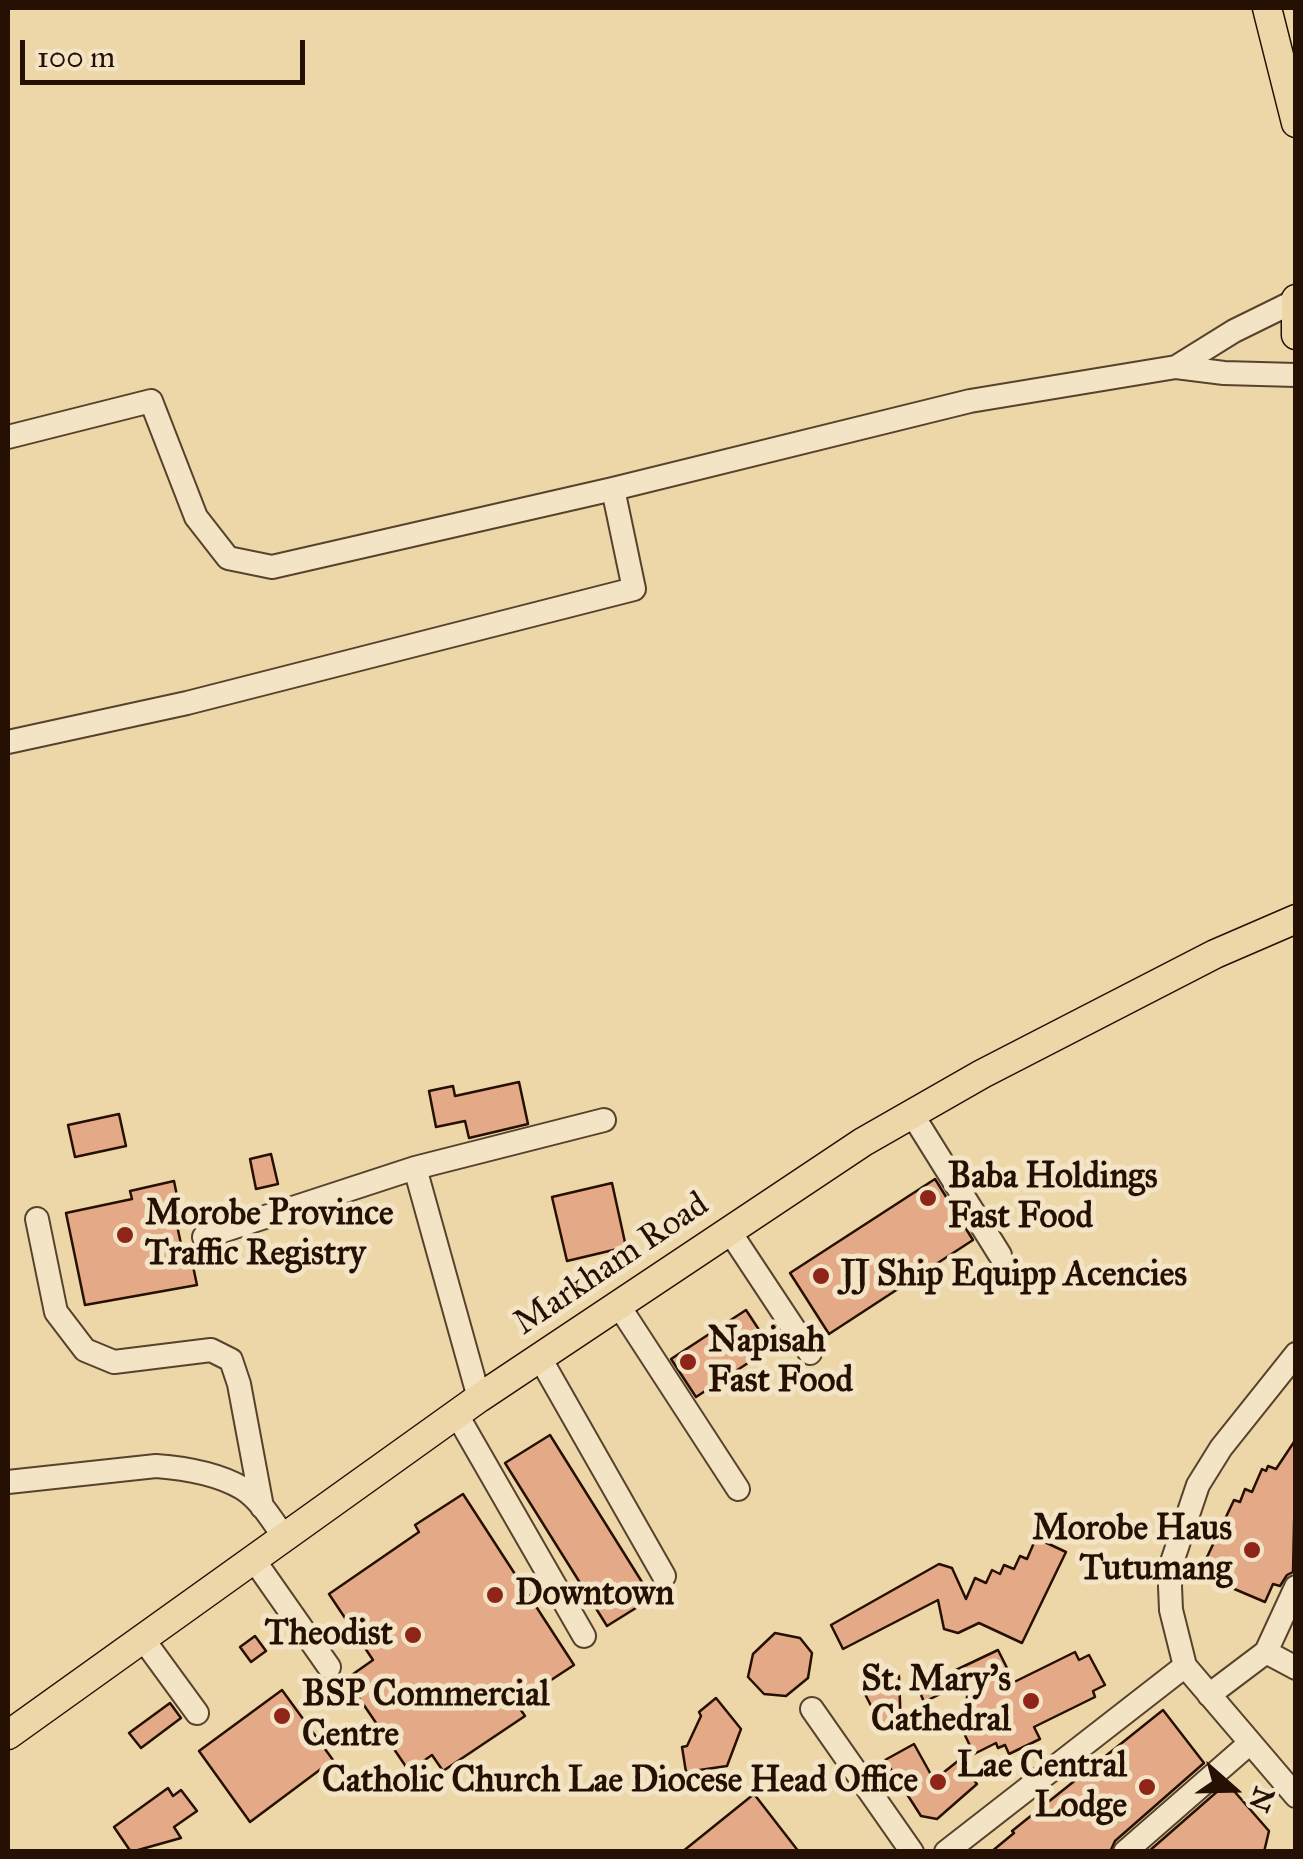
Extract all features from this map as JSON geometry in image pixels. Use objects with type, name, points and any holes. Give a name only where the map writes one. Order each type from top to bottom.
[{"type":"main road","points":[[1266,8],[1296,123]]},
{"type":"main road","points":[[1295,300],[1296,335]]},
{"type":"main road","name":"Markham Road","points":[[8,1735],[468,1407],[862,1142],[1215,954],[1296,919]]},
{"type":"street","points":[[1176,367],[1295,300]]},
{"type":"street","points":[[8,436],[152,402],[196,516],[228,558],[272,567],[613,489],[970,401],[1176,367],[1296,375]]},
{"type":"street","points":[[8,742],[187,703],[634,589],[613,489]]},
{"type":"street","points":[[912,1114],[1000,1255]]},
{"type":"street","points":[[204,1237],[415,1168],[604,1120]]},
{"type":"street","points":[[415,1168],[468,1407],[584,1636]]},
{"type":"street","points":[[37,1219],[56,1312],[85,1350],[114,1362],[211,1350],[231,1360],[262,1506]]},
{"type":"street","points":[[730,1232],[810,1354]]},
{"type":"street","points":[[618,1306],[738,1489]]},
{"type":"street","points":[[1296,1354],[1220,1448],[1198,1485],[1172,1562],[1170,1586],[1185,1666],[1296,1796]]},
{"type":"street","points":[[540,1358],[664,1576]]},
{"type":"street","points":[[8,1482],[156,1466],[174,1468],[242,1488],[262,1506],[284,1537]]},
{"type":"street","points":[[254,1560],[330,1668]]},
{"type":"street","points":[[1209,1695],[1266,1652],[1296,1588]]},
{"type":"street","points":[[143,1639],[197,1713]]},
{"type":"street","points":[[1266,1652],[1296,1668]]},
{"type":"street","points":[[946,1852],[1185,1666]]},
{"type":"street","points":[[812,1708],[912,1852]]},
{"type":"street","points":[[1125,1852],[1250,1743]]},
{"type":"building","points":[[519,1082],[528,1124],[469,1138],[465,1121],[436,1127],[429,1091],[453,1086],[455,1096]]},
{"type":"building","points":[[119,1114],[126,1146],[75,1157],[68,1125]]},
{"type":"building","points":[[271,1154],[278,1184],[256,1189],[250,1159]]},
{"type":"building","points":[[935,1179],[973,1240],[829,1334],[790,1273]]},
{"type":"building","name":"Morobe Province Traffic Registry","points":[[174,1181],[178,1201],[172,1202],[184,1258],[191,1257],[197,1285],[85,1305],[66,1213],[132,1199],[130,1191]]},
{"type":"building","points":[[612,1183],[626,1247],[567,1261],[552,1197]]},
{"type":"building","points":[[746,1310],[771,1348],[696,1397],[671,1359]]},
{"type":"building","name":"Downtown","points":[[550,1435],[652,1598],[607,1626],[505,1463]]},
{"type":"building","name":"Morobe Haus Tutumang","points":[[1296,1439],[1293,1572],[1280,1586],[1273,1584],[1265,1602],[1199,1574],[1234,1500],[1240,1502],[1245,1489],[1252,1492],[1262,1469],[1276,1469]]},
{"type":"building","name":"Theodist","points":[[463,1494],[574,1665],[516,1703],[525,1716],[443,1771],[432,1755],[409,1771],[346,1679],[373,1660],[329,1594],[419,1532],[415,1525]]},
{"type":"building","points":[[1036,1538],[1066,1552],[1022,1643],[979,1623],[958,1633],[944,1629],[938,1600],[843,1649],[831,1625],[939,1564],[952,1568],[966,1599],[975,1578],[986,1583],[992,1570],[1000,1574],[1004,1565],[1014,1569],[1020,1556],[1027,1559]]},
{"type":"building","points":[[775,1633],[800,1638],[812,1653],[808,1678],[786,1696],[764,1694],[748,1677],[753,1654]]},
{"type":"building","points":[[255,1636],[266,1651],[251,1662],[240,1647]]},
{"type":"building","name":"St. Mary's Cathedral","points":[[998,1650],[1009,1672],[1002,1688],[1075,1652],[1079,1660],[1089,1655],[1105,1685],[1093,1691],[1095,1697],[1034,1727],[1040,1739],[1009,1754],[1005,1745],[998,1748],[996,1743],[974,1754],[961,1727],[938,1728],[965,1715],[969,1680],[924,1702],[918,1688]]},
{"type":"building","points":[[899,1676],[901,1730],[884,1731],[865,1694],[865,1677]]},
{"type":"building","points":[[282,1690],[333,1760],[250,1822],[199,1751]]},
{"type":"building","points":[[716,1698],[741,1729],[727,1766],[686,1772],[682,1747],[687,1746],[701,1716],[699,1712]]},
{"type":"building","points":[[170,1703],[181,1718],[141,1748],[129,1733]]},
{"type":"building","points":[[1163,1710],[1204,1763],[1115,1841],[1110,1852],[991,1852],[1012,1831]]},
{"type":"building","name":"Catholic Church Lae Diocese Head Office","points":[[914,1744],[934,1780],[958,1761],[977,1784],[937,1819],[921,1816],[885,1760]]},
{"type":"building","points":[[1227,1783],[1269,1831],[1264,1852],[1148,1852]]},
{"type":"building","points":[[168,1788],[173,1796],[181,1790],[197,1811],[174,1827],[181,1838],[131,1852],[114,1827]]},
{"type":"building","points":[[754,1794],[799,1852],[682,1852]]},
{"type":"place","name":"Baba Holdings Fast Food","points":[[928,1198]]},
{"type":"place","name":"Morobe Province Traffic Registry","points":[[125,1235]]},
{"type":"place","name":"JJ Ship Equipp Acencies","points":[[821,1276]]},
{"type":"place","name":"Napisah Fast Food","points":[[688,1362]]},
{"type":"place","name":"Morobe Haus Tutumang","points":[[1252,1550]]},
{"type":"place","name":"Downtown","points":[[495,1595]]},
{"type":"place","name":"Theodist","points":[[413,1635]]},
{"type":"place","name":"St. Mary's Cathedral","points":[[1031,1701]]},
{"type":"place","name":"BSP Commercial Centre","points":[[282,1716]]},
{"type":"place","name":"Catholic Church Lae Diocese Head Office","points":[[938,1782]]},
{"type":"place","name":"Lae Central Lodge","points":[[1147,1787]]}]
